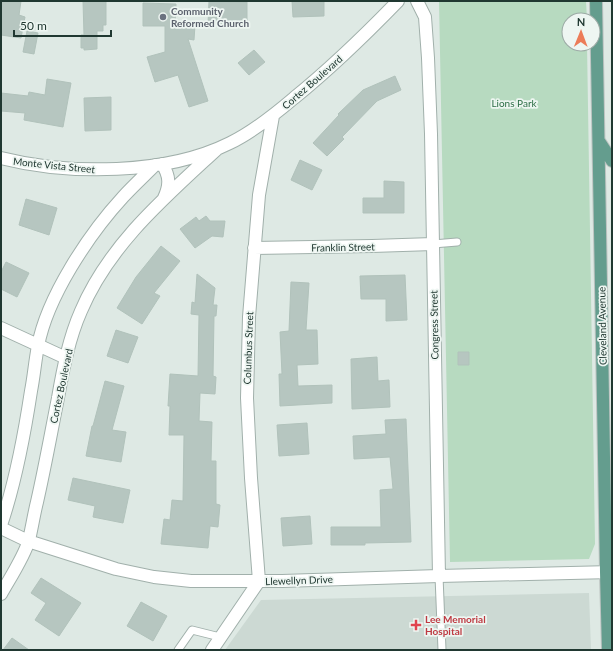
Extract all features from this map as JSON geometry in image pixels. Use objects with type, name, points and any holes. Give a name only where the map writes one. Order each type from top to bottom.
[{"type":"main road","name":"Cleveland Avenue","points":[[596,1],[609,572],[608,650]]},
{"type":"main road","points":[[599,140],[612,161]]},
{"type":"street","name":"Cortez Boulevard","points":[[158,164],[176,161],[216,150],[231,143],[273,116],[326,72],[398,1]]},
{"type":"street","name":"Congress Street","points":[[417,1],[425,17],[432,142],[440,576]]},
{"type":"street","name":"Columbus Street","points":[[259,582],[250,478],[247,398],[249,317],[259,195],[273,116]]},
{"type":"street","name":"Cortez Boulevard","points":[[1,594],[12,576],[28,541],[66,358],[78,319],[92,287],[120,246],[137,226],[216,150]]},
{"type":"street","name":"Monte Vista Street","points":[[1,158],[58,168],[102,170],[158,164]]},
{"type":"street","points":[[1,525],[19,464],[38,345],[53,299],[69,270],[122,198],[158,164],[167,171],[169,180],[168,189],[164,199]]},
{"type":"street","name":"Franklin Street","points":[[254,248],[433,244]]},
{"type":"street","points":[[1,328],[66,358]]},
{"type":"street","name":"Llewellyn Drive","points":[[1,528],[28,541],[116,569],[154,577],[191,581],[259,582],[609,572]]},
{"type":"street","points":[[212,650],[259,582]]},
{"type":"lane","points":[[433,244],[457,242]]},
{"type":"lane","name":"Congress Street","points":[[440,576],[442,650]]},
{"type":"lane","points":[[178,650],[192,630],[220,637]]},
{"type":"shaded area","name":"Lee Memorial Hospital","points":[[589,593],[591,650],[225,650],[261,600]]},
{"type":"green space","name":"Lions Park","points":[[439,1],[586,1],[587,12],[561,12],[561,52],[587,52],[595,544],[589,559],[450,562]]},
{"type":"building","points":[[1,1],[21,1],[19,15],[25,17],[21,38],[1,35]]},
{"type":"building","points":[[83,1],[106,1],[106,25],[103,25],[103,31],[97,31],[97,49],[84,50],[84,48],[81,48],[81,35],[84,35]]},
{"type":"building","points":[[209,1],[247,2],[247,24],[208,24]]},
{"type":"building","points":[[292,1],[324,1],[324,16],[293,17]]},
{"type":"building","points":[[143,3],[176,4],[175,25],[195,25],[194,40],[188,39],[208,101],[189,107],[178,75],[155,82],[147,57],[165,52],[165,26],[143,26]]},
{"type":"building","points":[[27,31],[38,33],[34,54],[23,52]]},
{"type":"building","points":[[254,50],[265,62],[249,75],[238,63]]},
{"type":"building","points":[[395,76],[401,90],[377,101],[342,137],[344,139],[327,156],[313,143],[339,115],[338,114],[363,90]]},
{"type":"building","points":[[47,79],[71,83],[63,127],[24,120],[25,113],[1,111],[1,93],[28,96],[29,92],[45,95]]},
{"type":"building","points":[[111,97],[111,130],[85,131],[84,98]]},
{"type":"building","points":[[300,160],[322,170],[312,190],[291,180]]},
{"type":"building","points":[[384,181],[404,182],[404,213],[363,213],[363,198],[384,198]]},
{"type":"building","points":[[26,199],[57,208],[49,235],[19,225]]},
{"type":"building","points":[[206,216],[210,221],[225,221],[223,237],[212,236],[195,248],[180,229],[196,217],[199,221]]},
{"type":"building","points":[[161,246],[180,261],[154,293],[160,296],[142,324],[117,308],[136,277]]},
{"type":"building","points":[[6,262],[29,273],[17,297],[1,289],[1,272]]},
{"type":"building","points":[[197,274],[215,288],[213,305],[217,305],[216,316],[214,316],[213,376],[216,377],[215,394],[200,393],[199,421],[212,422],[211,461],[216,461],[216,504],[220,505],[218,527],[210,526],[208,548],[161,544],[164,519],[170,520],[172,500],[183,501],[184,435],[169,435],[170,406],[168,406],[170,374],[198,376],[199,315],[191,314],[192,302],[195,303]]},
{"type":"building","points":[[405,275],[407,320],[386,321],[386,299],[361,299],[360,276]]},
{"type":"building","points":[[291,282],[309,283],[306,330],[317,330],[318,364],[297,365],[298,386],[332,385],[332,403],[280,406],[279,374],[282,374],[280,332],[289,331]]},
{"type":"building","points":[[116,330],[138,337],[128,363],[107,356]]},
{"type":"building","points":[[458,352],[469,352],[469,365],[458,365]]},
{"type":"building","points":[[377,357],[378,381],[389,380],[390,407],[352,409],[351,359]]},
{"type":"building","points":[[105,381],[124,386],[112,430],[126,432],[121,462],[86,456],[92,426]]},
{"type":"building","points":[[406,419],[411,542],[365,543],[365,545],[331,545],[331,527],[381,527],[380,490],[393,489],[390,457],[354,459],[353,436],[386,434],[385,420]]},
{"type":"building","points":[[307,423],[309,454],[279,456],[277,425]]},
{"type":"building","points":[[73,478],[130,490],[123,523],[93,517],[95,506],[68,500]]},
{"type":"building","points":[[310,516],[312,544],[283,546],[281,518]]},
{"type":"building","points":[[41,578],[81,603],[59,636],[35,620],[46,603],[31,593]]},
{"type":"building","points":[[141,602],[167,616],[153,641],[127,626]]},
{"type":"building","points":[[12,638],[29,650],[3,650]]},
{"type":"place","name":"Community Reformed Church","points":[[163,17]]},
{"type":"place","name":"Lee Memorial Hospital","points":[[416,625]]}]
